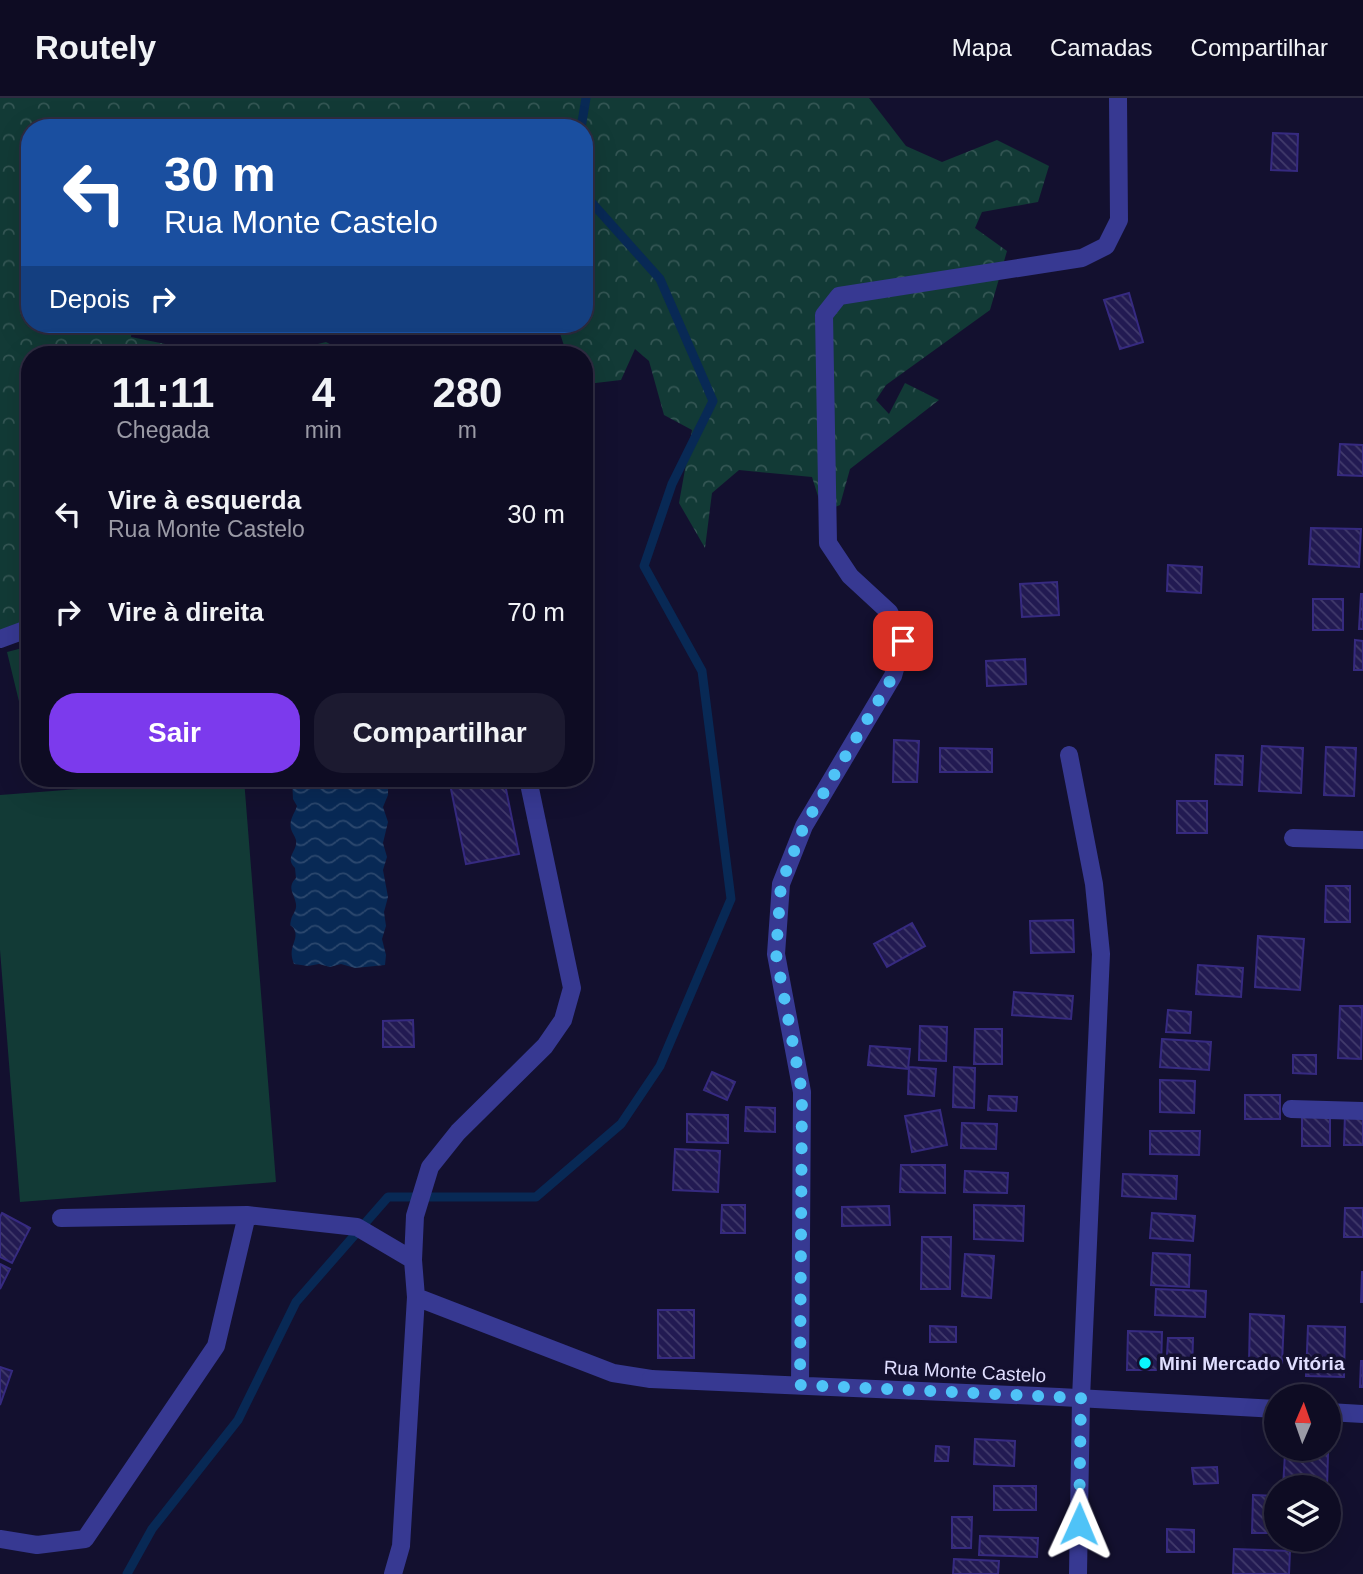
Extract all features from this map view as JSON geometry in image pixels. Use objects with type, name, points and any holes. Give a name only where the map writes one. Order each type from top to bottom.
[{"type":"street","points":[[800,1385],[802,1092],[776,954],[781,884],[804,826],[893,676],[903,641],[888,612],[850,576],[828,543],[824,315],[839,296],[1082,258],[1106,246],[1119,220],[1118,98]]},
{"type":"street","points":[[0,639],[21,631]]},
{"type":"street","points":[[1069,755],[1094,884],[1101,954],[1081,1398],[1078,1574]]},
{"type":"street","points":[[393,1574],[401,1546],[416,1297],[413,1260],[415,1216],[430,1167],[458,1132],[545,1046],[563,1020],[572,988],[530,787]]},
{"type":"street","points":[[1293,838],[1363,840]]},
{"type":"street","points":[[1291,1109],[1363,1111]]},
{"type":"street","points":[[61,1219],[247,1215],[357,1227],[413,1260]]},
{"type":"street","points":[[0,1539],[37,1545],[85,1539],[216,1346],[247,1215]]},
{"type":"street","name":"Rua Monte Castelo","points":[[416,1297],[613,1373],[652,1379],[1264,1408]]},
{"type":"street","points":[[1341,1413],[1363,1414]]},
{"type":"green space","points":[[0,98],[869,98],[906,146],[942,162],[997,140],[1049,166],[1038,202],[982,212],[975,228],[1007,251],[990,310],[886,385],[876,400],[889,414],[905,383],[939,400],[850,469],[840,505],[823,512],[812,477],[739,470],[712,493],[705,548],[679,503],[692,430],[664,415],[649,361],[635,349],[621,380],[593,383],[593,346],[564,346],[560,333],[593,333],[593,119],[21,119],[21,333],[131,333],[131,337],[175,346],[21,346],[21,634],[0,641]]},
{"type":"green space","points":[[326,342],[334,346],[310,346]]},
{"type":"green space","points":[[21,648],[21,710],[7,652]]},
{"type":"green space","points":[[104,787],[245,787],[276,1182],[20,1202],[0,950],[0,795]]},
{"type":"water","points":[[292,787],[388,787],[383,807],[388,822],[383,843],[387,857],[383,870],[388,897],[384,912],[386,926],[382,939],[386,955],[385,965],[355,968],[341,964],[330,967],[294,964],[292,953],[296,935],[290,924],[296,906],[291,888],[296,878],[291,857],[296,840],[291,830],[291,820],[297,806],[293,799]]},
{"type":"building","points":[[1273,133],[1298,134],[1297,171],[1271,170]]},
{"type":"building","points":[[1129,293],[1143,342],[1120,349],[1104,300]]},
{"type":"building","points":[[1340,444],[1363,445],[1363,476],[1338,475]]},
{"type":"building","points":[[1311,528],[1361,529],[1359,567],[1309,564]]},
{"type":"building","points":[[1168,565],[1202,567],[1201,593],[1167,591]]},
{"type":"building","points":[[1057,582],[1059,615],[1022,617],[1020,584]]},
{"type":"building","points":[[1361,594],[1363,629],[1359,629]]},
{"type":"building","points":[[1313,599],[1343,599],[1343,630],[1313,630]]},
{"type":"building","points":[[1355,640],[1363,641],[1363,670],[1354,670]]},
{"type":"building","points":[[1025,659],[1026,684],[987,686],[986,661]]},
{"type":"building","points":[[894,740],[919,741],[917,782],[893,782]]},
{"type":"building","points":[[1262,746],[1303,748],[1301,793],[1259,791]]},
{"type":"building","points":[[1326,747],[1356,748],[1354,796],[1324,795]]},
{"type":"building","points":[[940,748],[992,749],[992,772],[940,772]]},
{"type":"building","points":[[1216,755],[1243,756],[1242,785],[1215,784]]},
{"type":"building","points":[[451,787],[506,787],[519,854],[466,864]]},
{"type":"building","points":[[1177,801],[1207,801],[1207,833],[1177,833]]},
{"type":"building","points":[[1326,886],[1350,886],[1350,922],[1325,922]]},
{"type":"building","points":[[1073,920],[1074,952],[1031,953],[1030,921]]},
{"type":"building","points":[[912,923],[925,946],[887,967],[874,944]]},
{"type":"building","points":[[1258,936],[1304,939],[1300,990],[1255,987]]},
{"type":"building","points":[[1198,965],[1243,968],[1241,997],[1196,994]]},
{"type":"building","points":[[1014,992],[1073,996],[1071,1019],[1012,1015]]},
{"type":"building","points":[[1340,1006],[1362,1006],[1361,1059],[1338,1058]]},
{"type":"building","points":[[1168,1010],[1191,1012],[1190,1033],[1166,1032]]},
{"type":"building","points":[[413,1020],[414,1047],[383,1047],[383,1021]]},
{"type":"building","points":[[920,1026],[947,1027],[946,1061],[919,1060]]},
{"type":"building","points":[[975,1029],[1002,1029],[1002,1064],[974,1064]]},
{"type":"building","points":[[1162,1039],[1211,1042],[1209,1070],[1160,1067]]},
{"type":"building","points":[[870,1046],[910,1049],[908,1069],[868,1065]]},
{"type":"building","points":[[1293,1055],[1316,1055],[1316,1074],[1293,1073]]},
{"type":"building","points":[[909,1067],[936,1069],[934,1096],[908,1094]]},
{"type":"building","points":[[954,1067],[975,1068],[974,1108],[953,1107]]},
{"type":"building","points":[[712,1072],[735,1082],[727,1100],[704,1090]]},
{"type":"building","points":[[1160,1080],[1195,1081],[1194,1113],[1160,1112]]},
{"type":"building","points":[[1245,1095],[1280,1095],[1280,1119],[1245,1119]]},
{"type":"building","points":[[989,1096],[1017,1097],[1016,1111],[988,1110]]},
{"type":"building","points":[[746,1107],[775,1108],[775,1132],[745,1131]]},
{"type":"building","points":[[940,1110],[947,1145],[912,1152],[905,1116]]},
{"type":"building","points":[[687,1114],[728,1115],[728,1143],[687,1142]]},
{"type":"building","points":[[1345,1114],[1363,1115],[1363,1145],[1344,1145]]},
{"type":"building","points":[[1302,1116],[1330,1116],[1330,1146],[1302,1146]]},
{"type":"building","points":[[962,1123],[997,1124],[996,1149],[961,1148]]},
{"type":"building","points":[[1150,1131],[1200,1131],[1199,1155],[1150,1154]]},
{"type":"building","points":[[675,1149],[720,1151],[718,1192],[673,1190]]},
{"type":"building","points":[[901,1165],[945,1165],[945,1193],[900,1192]]},
{"type":"building","points":[[965,1171],[1008,1173],[1007,1193],[964,1192]]},
{"type":"building","points":[[1123,1174],[1177,1176],[1176,1199],[1122,1196]]},
{"type":"building","points":[[722,1205],[745,1205],[745,1233],[721,1233]]},
{"type":"building","points":[[974,1205],[1024,1206],[1023,1241],[974,1239]]},
{"type":"building","points":[[889,1206],[890,1225],[842,1226],[842,1207]]},
{"type":"building","points":[[1345,1208],[1363,1208],[1363,1237],[1344,1237]]},
{"type":"building","points":[[2,1213],[30,1228],[12,1263],[0,1257]]},
{"type":"building","points":[[1152,1213],[1195,1216],[1193,1241],[1150,1238]]},
{"type":"building","points":[[922,1237],[951,1237],[950,1289],[921,1289]]},
{"type":"building","points":[[1153,1253],[1190,1255],[1189,1287],[1151,1285]]},
{"type":"building","points":[[965,1254],[994,1256],[991,1298],[962,1296]]},
{"type":"building","points":[[0,1264],[10,1269],[0,1289]]},
{"type":"building","points":[[1362,1272],[1363,1302],[1361,1302]]},
{"type":"building","points":[[1156,1289],[1206,1291],[1205,1317],[1155,1315]]},
{"type":"building","points":[[658,1310],[694,1310],[694,1358],[658,1358]]},
{"type":"building","points":[[1250,1314],[1284,1316],[1282,1365],[1249,1364]]},
{"type":"building","points":[[930,1326],[956,1327],[956,1342],[930,1342]]},
{"type":"building","points":[[1308,1326],[1345,1327],[1344,1377],[1306,1376]]},
{"type":"building","points":[[1128,1331],[1162,1332],[1161,1370],[1127,1370]]},
{"type":"building","points":[[1168,1338],[1193,1338],[1192,1372],[1166,1371]]},
{"type":"building","points":[[1363,1361],[1363,1387],[1360,1387]]},
{"type":"building","points":[[0,1367],[12,1371],[0,1405]]},
{"type":"building","points":[[975,1439],[1015,1441],[1014,1466],[974,1464]]},
{"type":"building","points":[[936,1446],[949,1447],[948,1461],[935,1461]]},
{"type":"building","points":[[1285,1461],[1328,1461],[1327,1475],[1284,1475]]},
{"type":"building","points":[[1217,1467],[1218,1483],[1194,1484],[1192,1468]]},
{"type":"building","points":[[994,1486],[1036,1486],[1036,1510],[994,1510]]},
{"type":"building","points":[[1253,1495],[1264,1495],[1264,1533],[1252,1533]]},
{"type":"building","points":[[952,1517],[972,1517],[971,1548],[952,1548]]},
{"type":"building","points":[[1167,1529],[1194,1530],[1194,1552],[1167,1552]]},
{"type":"building","points":[[980,1536],[1038,1538],[1037,1557],[979,1555]]},
{"type":"building","points":[[1234,1549],[1290,1552],[1289,1574],[1233,1574]]},
{"type":"building","points":[[954,1559],[999,1561],[998,1574],[953,1574]]},
{"type":"waterway","points":[[582,119],[586,98]]},
{"type":"waterway","points":[[127,1574],[152,1529],[238,1420],[296,1302],[388,1197],[536,1197],[621,1124],[660,1066],[731,899],[702,671],[644,566],[672,484],[713,401],[660,279],[593,204]]},
{"type":"place","name":"Mini Mercado Vitória","points":[[1145,1363]]},
{"type":"route","points":[[903,641],[893,676],[804,826],[781,884],[776,954],[802,1092],[800,1385],[1081,1398],[1079,1524]]}]
